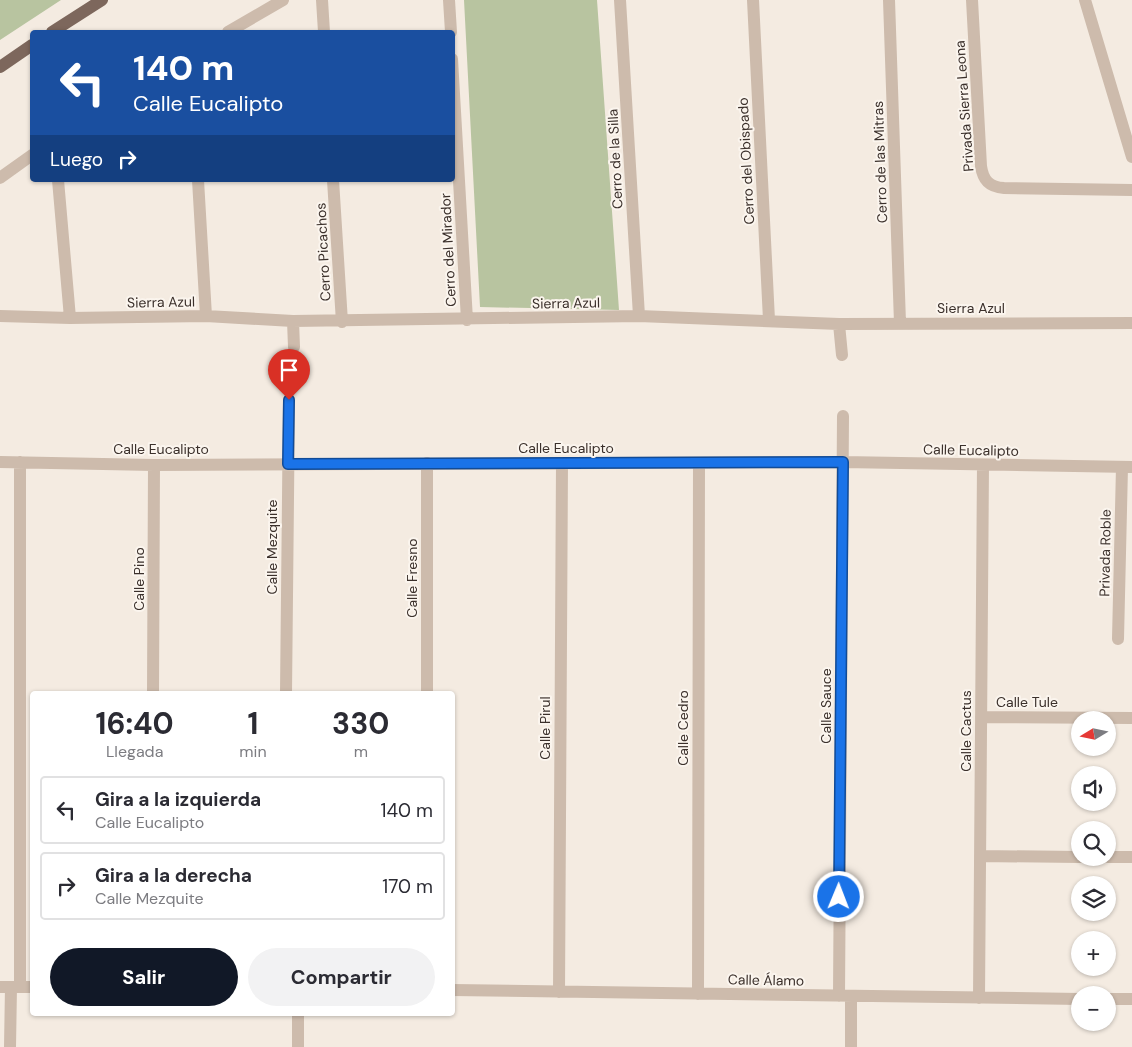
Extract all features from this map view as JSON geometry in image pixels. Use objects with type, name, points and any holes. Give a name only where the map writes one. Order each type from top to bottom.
[{"type":"main road","points":[[55,30],[102,0]]},
{"type":"main road","points":[[0,66],[30,46]]},
{"type":"street","points":[[231,30],[283,0]]},
{"type":"street","points":[[322,0],[324,30]]},
{"type":"street","points":[[449,0],[451,30]]},
{"type":"street","name":"Cerro de la Silla","points":[[620,0],[639,316]]},
{"type":"street","name":"Cerro del Obispado","points":[[753,0],[769,320]]},
{"type":"street","name":"Cerro de las Mitras","points":[[889,0],[900,323]]},
{"type":"street","name":"Privada Sierra Leona","points":[[972,0],[981,166],[982,175],[988,183],[994,188],[1132,190]]},
{"type":"street","points":[[1085,0],[1132,156]]},
{"type":"street","name":"Cerro del Mirador","points":[[455,111],[467,320]]},
{"type":"street","points":[[0,178],[30,156]]},
{"type":"street","points":[[58,182],[70,318]]},
{"type":"street","points":[[198,182],[206,316]]},
{"type":"street","name":"Cerro Picachos","points":[[333,182],[342,322]]},
{"type":"street","name":"Sierra Azul","points":[[0,316],[70,318],[206,316],[293,322],[639,316],[839,324],[1132,323]]},
{"type":"street","points":[[293,322],[294,346]]},
{"type":"street","points":[[839,324],[842,355]]},
{"type":"street","name":"Calle Mezquite","points":[[286,691],[289,400]]},
{"type":"street","name":"Calle Sauce","points":[[844,416],[845,996],[851,1047]]},
{"type":"street","name":"Calle Eucalipto","points":[[0,462],[154,464],[843,462],[1127,467]]},
{"type":"street","points":[[10,1047],[16,987],[20,462]]},
{"type":"street","name":"Calle Fresno","points":[[427,463],[427,691]]},
{"type":"street","name":"Calle Cedro","points":[[698,994],[699,463]]},
{"type":"street","name":"Calle Pino","points":[[153,691],[154,464]]},
{"type":"street","name":"Calle Pirul","points":[[559,992],[562,464]]},
{"type":"street","name":"Calle Cactus","points":[[979,998],[984,465]]},
{"type":"street","name":"Privada Roble","points":[[1118,639],[1126,576],[1127,467]]},
{"type":"street","name":"Calle Tule","points":[[982,717],[1132,718]]},
{"type":"street","points":[[980,856],[1071,857]]},
{"type":"street","points":[[1116,857],[1132,857]]},
{"type":"street","name":"Calle Álamo","points":[[455,990],[1071,999]]},
{"type":"street","points":[[1116,999],[1132,999]]},
{"type":"street","points":[[298,1016],[298,1047]]},
{"type":"green space","points":[[0,0],[61,0],[0,40]]},
{"type":"green space","points":[[464,0],[597,0],[619,310],[480,307]]},
{"type":"route","points":[[289,400],[288,464],[843,462],[839,897]]}]
